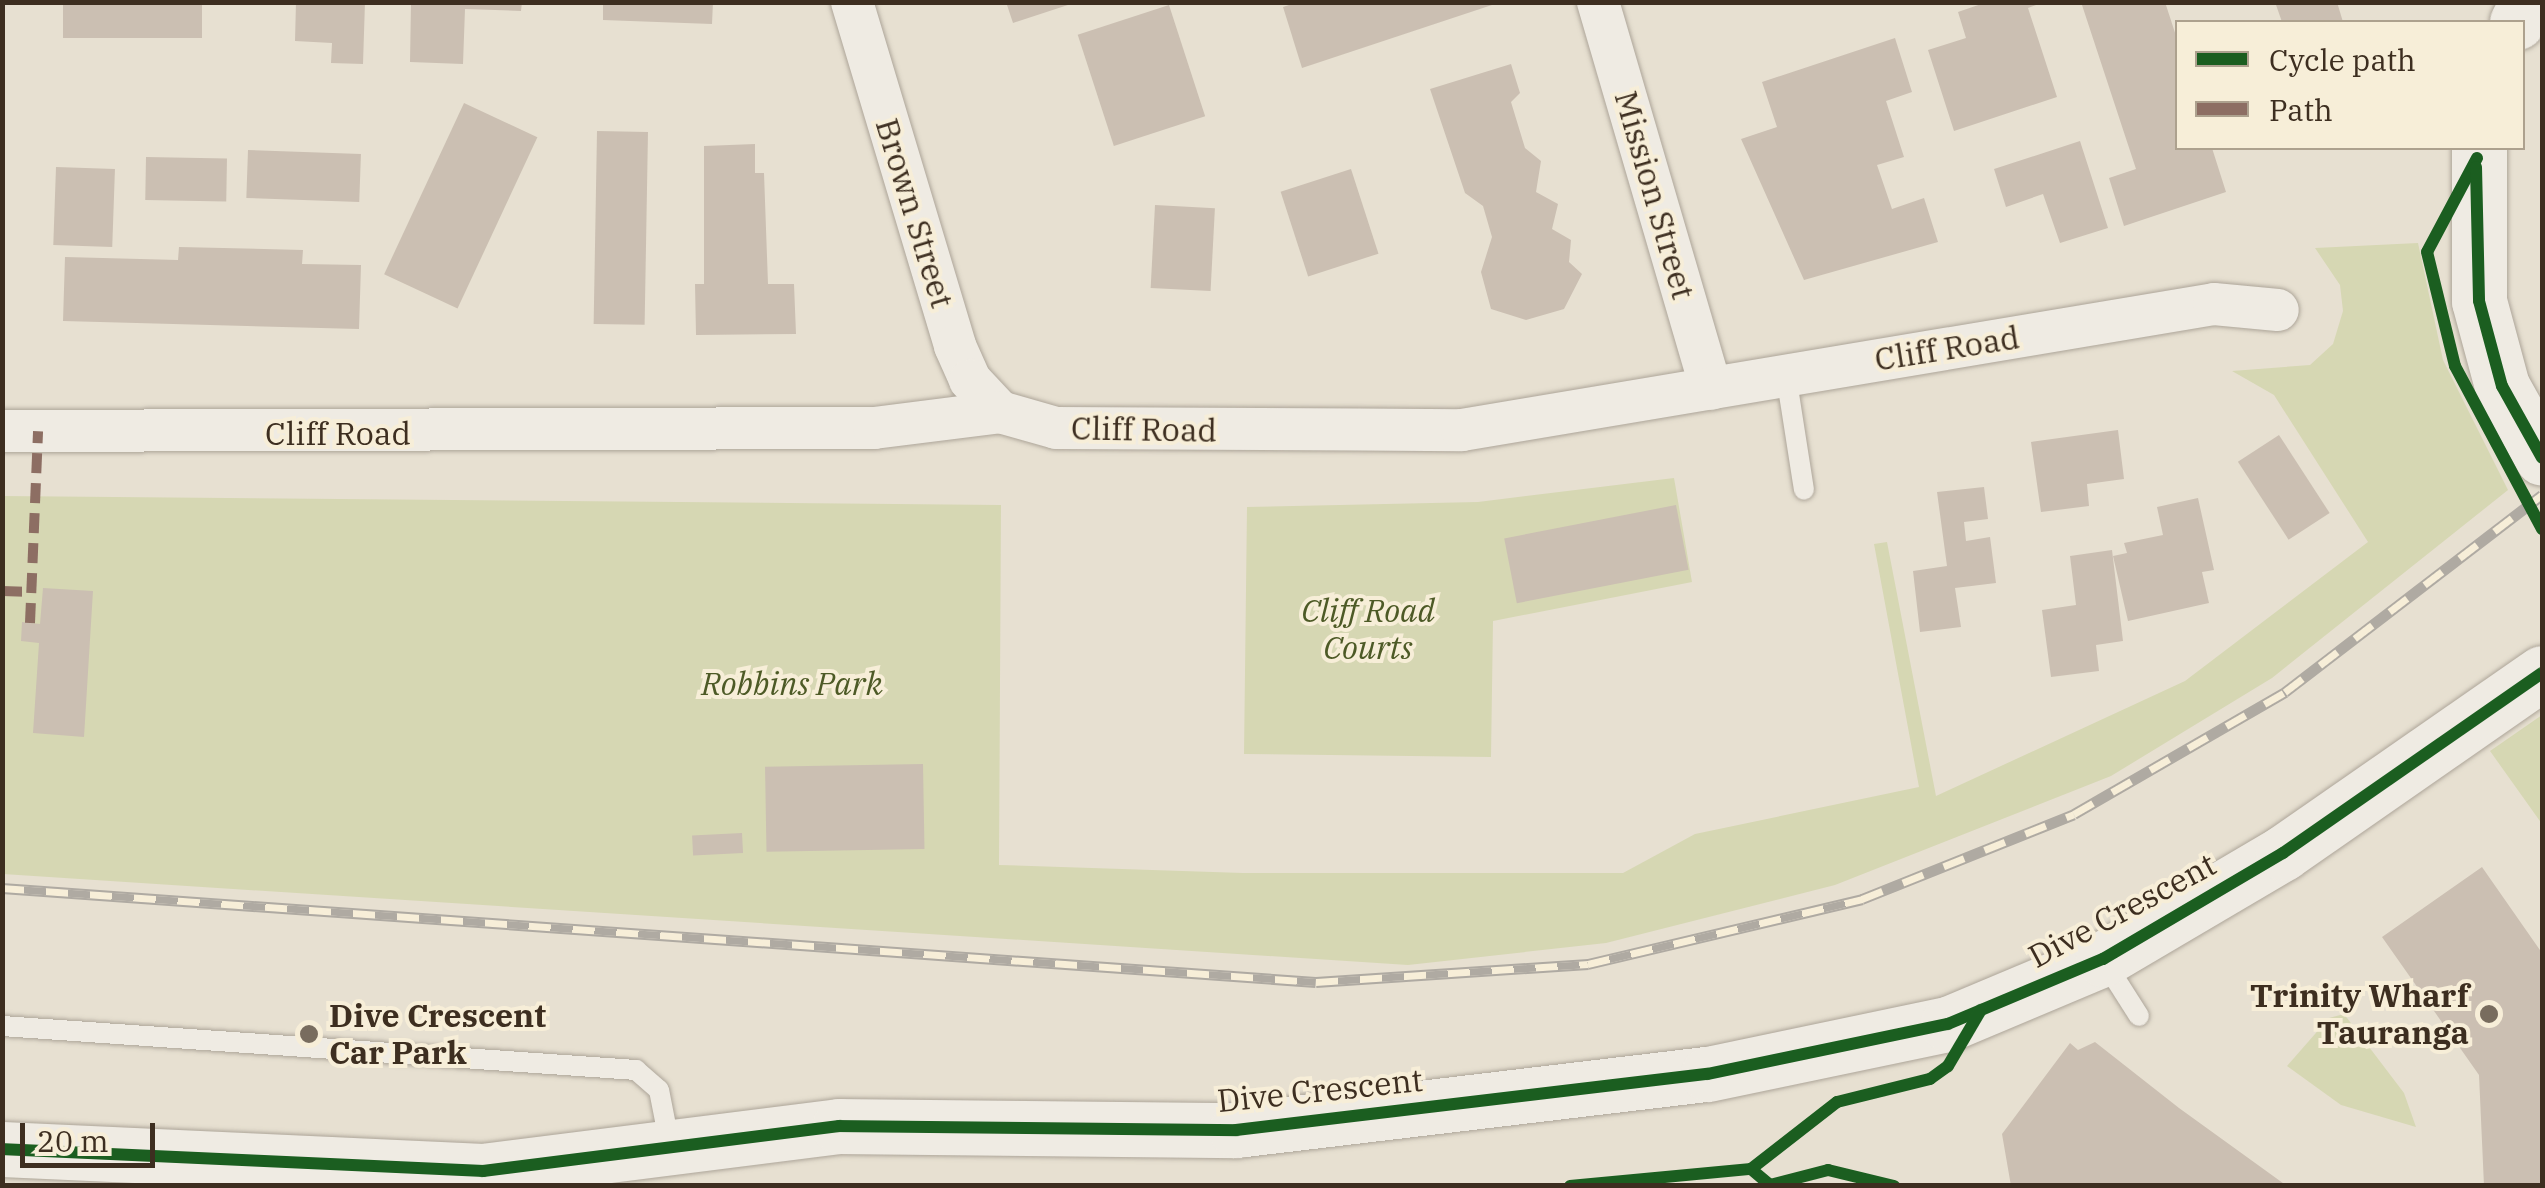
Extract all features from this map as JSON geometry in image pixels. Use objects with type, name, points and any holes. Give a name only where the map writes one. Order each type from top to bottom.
[{"type":"main road","points":[[2479,150],[2479,301],[2515,411],[2542,458]]},
{"type":"main road","name":"Dive Crescent","points":[[2,1149],[410,1172],[545,1166],[839,1126],[1236,1130],[1708,1074],[1948,1024],[2103,959],[2282,853],[2542,673]]},
{"type":"street","name":"Brown Street","points":[[852,2],[955,346],[970,380],[1000,412]]},
{"type":"street","name":"Mission Street","points":[[1598,2],[1711,389]]},
{"type":"street","name":"Cliff Road","points":[[2,431],[874,428],[1000,412],[1056,428],[1462,430],[2214,304],[2278,310]]},
{"type":"lane","points":[[1786,375],[1804,490]]},
{"type":"lane","points":[[2103,959],[2139,1016]]},
{"type":"lane","points":[[2,1026],[600,1067],[650,1078],[670,1146]]},
{"type":"green space","name":"Robbins Park","points":[[2418,243],[2443,360],[2508,490],[2272,678],[2111,776],[1835,885],[1606,943],[1408,965],[3,874],[2,496],[1001,505],[999,865],[1243,873],[1623,873],[1695,834],[1919,787],[1874,544],[1887,542],[1936,796],[2185,681],[2368,542],[2274,395],[2232,371],[2310,365],[2333,344],[2343,311],[2340,285],[2315,248]]},
{"type":"green space","name":"Cliff Road Courts","points":[[1674,478],[1692,582],[1493,621],[1491,757],[1244,754],[1247,507],[1478,502]]},
{"type":"green space","points":[[2542,715],[2542,824],[2490,751]]},
{"type":"green space","points":[[2344,1014],[2404,1093],[2416,1127],[2341,1105],[2287,1066],[2329,1018]]},
{"type":"building","points":[[63,2],[202,2],[202,38],[63,38]]},
{"type":"building","points":[[296,2],[365,2],[363,64],[331,63],[332,43],[295,41]]},
{"type":"building","points":[[411,2],[522,2],[521,11],[465,9],[463,64],[410,62]]},
{"type":"building","points":[[603,2],[713,2],[712,24],[603,20]]},
{"type":"building","points":[[1006,2],[1074,2],[1074,3],[1013,23]]},
{"type":"building","points":[[1298,2],[1498,3],[1302,68],[1283,7]]},
{"type":"building","points":[[1987,2],[2044,2],[2028,8],[2057,97],[1954,131],[1928,50],[1966,38],[1958,12]]},
{"type":"building","points":[[2081,2],[2165,2],[2175,33],[2175,150],[2213,150],[2226,192],[2124,226],[2109,178],[2136,169]]},
{"type":"building","points":[[2275,2],[2337,2],[2342,20],[2281,20]]},
{"type":"building","points":[[1169,5],[1205,116],[1114,146],[1078,35]]},
{"type":"building","points":[[1895,38],[1912,92],[1886,101],[1904,157],[1877,165],[1892,209],[1924,198],[1938,242],[1804,280],[1741,139],[1777,127],[1762,82]]},
{"type":"building","points":[[1511,64],[1520,93],[1511,102],[1525,148],[1541,161],[1536,192],[1558,204],[1552,229],[1571,240],[1569,262],[1582,274],[1564,309],[1526,320],[1491,309],[1481,272],[1492,237],[1483,206],[1465,193],[1430,89]]},
{"type":"building","points":[[464,103],[537,137],[458,309],[384,274]]},
{"type":"building","points":[[597,131],[648,132],[645,325],[594,324]]},
{"type":"building","points":[[2080,141],[2108,228],[2060,243],[2043,194],[2006,207],[1994,169]]},
{"type":"building","points":[[755,144],[755,173],[764,173],[768,284],[794,284],[796,334],[696,335],[695,284],[704,284],[704,146]]},
{"type":"building","points":[[248,150],[361,154],[359,202],[246,198]]},
{"type":"building","points":[[146,157],[227,158],[226,201],[145,200]]},
{"type":"building","points":[[56,167],[115,169],[112,247],[53,245]]},
{"type":"building","points":[[1351,169],[1379,254],[1308,277],[1281,192]]},
{"type":"building","points":[[1155,205],[1215,208],[1211,291],[1151,288]]},
{"type":"building","points":[[179,247],[303,250],[302,264],[361,265],[359,329],[63,321],[65,257],[178,260]]},
{"type":"building","points":[[2118,430],[2124,479],[2087,484],[2089,506],[2041,512],[2031,442]]},
{"type":"building","points":[[2279,435],[2330,513],[2289,540],[2238,462]]},
{"type":"building","points":[[1984,487],[1988,519],[1964,522],[1966,541],[1990,537],[1996,583],[1955,588],[1961,627],[1920,632],[1913,571],[1947,566],[1937,492]]},
{"type":"building","points":[[2198,498],[2214,570],[2202,572],[2209,603],[2128,621],[2113,556],[2127,553],[2124,543],[2163,535],[2157,507]]},
{"type":"building","points":[[1676,505],[1689,570],[1517,603],[1504,538]]},
{"type":"building","points":[[2112,550],[2123,641],[2096,645],[2099,671],[2051,677],[2042,610],[2076,605],[2070,556]]},
{"type":"building","points":[[43,588],[93,591],[84,737],[33,733],[39,643],[21,641],[22,622],[40,624]]},
{"type":"building","points":[[923,764],[924,849],[767,852],[765,767]]},
{"type":"building","points":[[742,833],[743,853],[693,856],[692,836]]},
{"type":"building","name":"Trinity Wharf Tauranga","points":[[2482,867],[2542,953],[2542,1186],[2484,1186],[2479,1075],[2382,937]]},
{"type":"building","name":"Trinity Wharf Tauranga","points":[[2095,1042],[2287,1186],[2011,1186],[2002,1134],[2070,1043],[2078,1050]]},
{"type":"railway","points":[[2,888],[1316,982],[1588,964],[1862,899],[2074,814],[2285,692],[2542,495]]},
{"type":"marked path","points":[[30,623],[38,431]]},
{"type":"marked path","points":[[2,591],[32,592]]},
{"type":"cycle path","points":[[2477,158],[2427,252],[2455,366],[2542,529]]},
{"type":"cycle path","points":[[2476,167],[2479,301],[2502,386],[2542,458]]},
{"type":"cycle path","points":[[2,1149],[483,1171],[839,1126],[1236,1130],[1708,1074],[1948,1024],[2103,959],[2283,853],[2542,673]]},
{"type":"cycle path","points":[[1570,1186],[1751,1169],[1837,1102],[1930,1079],[1948,1066],[1981,1010]]},
{"type":"cycle path","points":[[1751,1169],[1770,1185],[1828,1170],[1894,1186]]},
{"type":"place","name":"Trinity Wharf Tauranga","points":[[2489,1014]]},
{"type":"place","name":"Dive Crescent Car Park","points":[[309,1034]]}]
